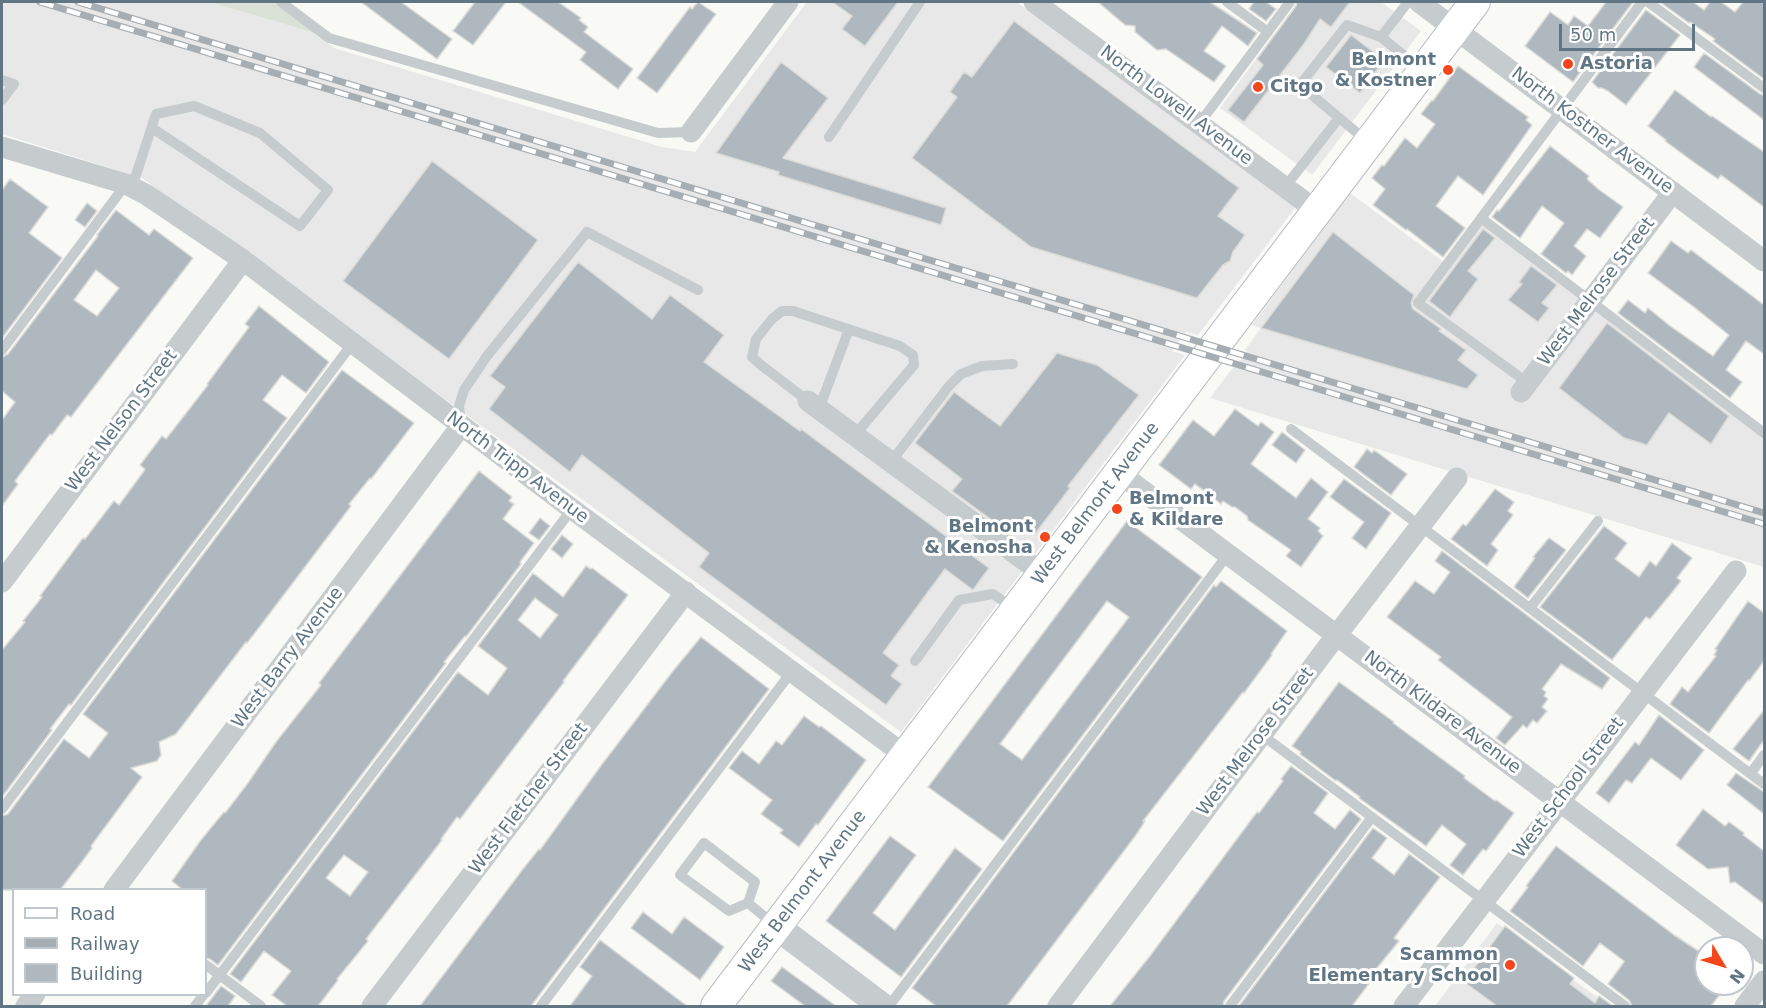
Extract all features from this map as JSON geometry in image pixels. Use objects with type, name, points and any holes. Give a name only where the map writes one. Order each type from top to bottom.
[{"type":"main road","name":"West Belmont Avenue","points":[[716,1006],[1474,2]]},
{"type":"street","points":[[691,132],[788,2]]},
{"type":"street","name":"North Lowell Avenue","points":[[1034,2],[1317,211]]},
{"type":"street","name":"North Kostner Avenue","points":[[1419,2],[1764,261]]},
{"type":"street","name":"North Tripp Avenue","points":[[2,147],[129,186],[147,195],[243,260],[461,426],[906,756]]},
{"type":"street","name":"West Melrose Street","points":[[1524,388],[1673,192]]},
{"type":"street","name":"West Nelson Street","points":[[2,582],[243,260]]},
{"type":"street","points":[[814,405],[1043,574]]},
{"type":"street","name":"West Barry Avenue","points":[[115,888],[461,426]]},
{"type":"street","name":"North Kildare Avenue","points":[[1119,472],[1764,954]]},
{"type":"street","name":"West Melrose Street","points":[[1058,1006],[1457,478]]},
{"type":"street","name":"West School Street","points":[[1404,1006],[1736,571]]},
{"type":"street","name":"West Fletcher Street","points":[[372,1006],[686,592]]},
{"type":"street","points":[[777,927],[882,1006]]},
{"type":"street","points":[[1745,1006],[1764,981]]},
{"type":"lane","points":[[281,2],[329,38],[658,133],[691,132]]},
{"type":"lane","points":[[830,137],[920,2]]},
{"type":"lane","points":[[1227,2],[1268,32]]},
{"type":"lane","points":[[1199,124],[1290,2]]},
{"type":"lane","points":[[1381,37],[1408,2]]},
{"type":"lane","points":[[1524,388],[1418,303],[1642,2]]},
{"type":"lane","points":[[1648,2],[1764,88]]},
{"type":"lane","points":[[1368,143],[1300,85],[1347,25],[1381,37],[1423,70]]},
{"type":"lane","points":[[2,80],[14,84],[2,100]]},
{"type":"lane","points":[[2,350],[129,186],[156,114],[194,106],[260,133],[328,190],[300,226],[152,128]]},
{"type":"lane","points":[[1285,187],[1339,118]]},
{"type":"lane","points":[[1481,218],[1764,433]]},
{"type":"lane","points":[[461,426],[459,406],[464,390],[487,356],[587,232],[698,290]]},
{"type":"lane","points":[[849,329],[814,405],[752,357],[756,339],[772,319],[782,311],[794,311],[849,329],[900,346],[913,355],[914,365],[855,435]]},
{"type":"lane","points":[[2,809],[352,344]]},
{"type":"lane","points":[[891,462],[949,386],[962,374],[981,366],[1013,364]]},
{"type":"lane","points":[[1291,429],[1764,784]]},
{"type":"lane","points":[[207,991],[572,509]]},
{"type":"lane","points":[[1530,608],[1598,521]]},
{"type":"lane","points":[[889,1006],[1228,554]]},
{"type":"lane","points":[[915,661],[959,600],[993,594],[1016,609]]},
{"type":"lane","points":[[542,1006],[792,671]]},
{"type":"lane","points":[[1262,735],[1625,1006]]},
{"type":"lane","points":[[1750,773],[1764,754]]},
{"type":"lane","points":[[1230,1006],[1372,817]]},
{"type":"lane","points":[[704,843],[755,882],[748,903],[729,911],[680,876],[704,843]]},
{"type":"lane","points":[[748,903],[777,927]]},
{"type":"lane","points":[[207,965],[261,1006]]},
{"type":"shaded area","points":[[2,2],[210,2],[314,33],[334,48],[662,147],[695,152],[807,2],[1017,2],[1295,208],[1198,335],[1186,332],[1172,351],[1185,355],[901,732],[142,178],[2,134]]},
{"type":"shaded area","points":[[210,2],[274,2],[314,33]]},
{"type":"shaded area","points":[[1298,2],[1381,2],[1421,31],[1312,175],[1220,108]]},
{"type":"shaded area","points":[[1350,193],[1449,266],[1481,224],[1764,438],[1764,567],[1210,398],[1237,365],[1261,328],[1252,325]]},
{"type":"shaded area","name":"Scammon Elementary School","points":[[1497,923],[1609,1006],[1435,1006]]},
{"type":"building","points":[[361,2],[401,2],[452,39],[437,59]]},
{"type":"building","points":[[475,2],[506,2],[473,45],[453,31]]},
{"type":"building","points":[[518,2],[558,2],[581,18],[579,20],[588,27],[584,32],[633,69],[618,89],[580,60],[586,52]]},
{"type":"building","points":[[698,2],[716,14],[657,93],[637,78],[690,7],[692,9]]},
{"type":"building","points":[[832,2],[898,2],[865,46],[842,29],[852,16]]},
{"type":"building","points":[[1098,2],[1210,2],[1257,33],[1248,46],[1222,26],[1204,51],[1226,66],[1214,82],[1166,49],[1157,50],[1135,32],[1135,26],[1125,25]]},
{"type":"building","points":[[1254,2],[1266,2],[1276,9],[1266,21],[1249,9]]},
{"type":"building","name":"Citgo","points":[[1297,2],[1350,2],[1331,27],[1320,19],[1304,44],[1244,122],[1228,110],[1263,65],[1257,59]]},
{"type":"building","name":"Astoria","points":[[1606,2],[1633,2],[1573,82],[1525,46],[1550,12],[1568,25],[1574,16],[1588,26]]},
{"type":"building","points":[[1660,2],[1693,2],[1704,10],[1710,2],[1721,2],[1735,12],[1743,2],[1764,2],[1764,79],[1713,41],[1715,39]]},
{"type":"building","points":[[1646,10],[1680,35],[1626,105],[1592,82]]},
{"type":"building","points":[[1014,21],[1239,188],[1218,216],[1245,235],[1233,252],[1230,261],[1223,265],[1197,298],[1031,247],[912,158],[957,97],[950,92],[964,72],[972,77]]},
{"type":"building","name":"Citgo","points":[[1351,35],[1384,60],[1360,93],[1326,67]]},
{"type":"building","points":[[1704,53],[1764,95],[1764,120],[1694,67]]},
{"type":"building","points":[[781,62],[828,98],[783,158],[946,208],[941,225],[778,175],[779,172],[716,153]]},
{"type":"building","points":[[1458,66],[1528,117],[1526,120],[1532,125],[1483,195],[1458,176],[1436,206],[1465,228],[1443,257],[1373,205],[1385,189],[1372,178],[1405,138],[1417,148],[1435,124],[1421,114]]},
{"type":"building","points":[[1675,90],[1764,152],[1764,207],[1721,175],[1718,179],[1695,163],[1648,126]]},
{"type":"building","points":[[1550,146],[1589,176],[1587,179],[1598,189],[1623,207],[1600,238],[1587,229],[1574,246],[1586,256],[1572,275],[1541,254],[1564,223],[1542,206],[1520,238],[1492,217]]},
{"type":"building","points":[[432,161],[538,240],[449,359],[343,281]]},
{"type":"building","points":[[10,179],[48,207],[29,233],[62,258],[2,338],[2,190]]},
{"type":"building","points":[[87,203],[97,211],[85,227],[75,220]]},
{"type":"building","points":[[116,210],[149,235],[154,229],[193,258],[71,417],[67,415],[52,435],[50,434],[15,481],[18,484],[2,506],[2,420],[15,402],[2,391],[2,357],[8,354]],"holes":[[[96,270],[119,288],[97,316],[74,300]]]},
{"type":"building","points":[[1483,229],[1495,238],[1468,271],[1478,279],[1450,317],[1429,301]]},
{"type":"building","points":[[1333,232],[1414,295],[1411,303],[1413,309],[1466,350],[1458,360],[1478,375],[1467,389],[1261,328]]},
{"type":"building","points":[[1671,241],[1688,253],[1691,250],[1764,305],[1764,354],[1746,341],[1726,370],[1742,382],[1730,398],[1618,313],[1628,300],[1645,313],[1648,308],[1713,356],[1729,335],[1648,273]]},
{"type":"building","points":[[578,262],[652,319],[670,295],[724,335],[704,362],[800,431],[801,429],[989,568],[973,590],[945,569],[883,653],[899,665],[891,676],[902,684],[886,705],[699,567],[709,553],[582,455],[570,472],[489,409],[505,387],[490,376]]},
{"type":"building","points":[[1531,266],[1557,285],[1542,303],[1549,308],[1538,322],[1508,300],[1522,284],[1519,282]]},
{"type":"building","points":[[259,306],[329,362],[306,393],[282,375],[263,400],[287,418],[71,705],[69,704],[50,729],[52,730],[2,797],[2,650],[25,622],[23,621],[42,597],[40,596],[83,538],[85,539],[114,501],[119,505],[144,471],[145,469],[140,465],[162,436],[166,439],[208,385],[249,327],[245,324]]},
{"type":"building","points":[[1607,323],[1729,416],[1711,444],[1669,413],[1647,445],[1624,438],[1559,388]]},
{"type":"building","points":[[1057,353],[1097,365],[1139,395],[1068,486],[1070,488],[1035,534],[1017,520],[1008,532],[952,491],[962,479],[915,443],[954,392],[1000,426]]},
{"type":"building","points":[[342,370],[414,423],[349,504],[351,506],[176,734],[159,742],[161,755],[157,761],[131,768],[142,777],[62,888],[2,890],[2,816],[8,814],[64,739],[89,758],[108,733],[83,714]]},
{"type":"building","points":[[1235,409],[1258,426],[1261,422],[1274,432],[1251,464],[1296,498],[1311,478],[1328,492],[1308,519],[1320,528],[1318,531],[1323,536],[1301,567],[1286,556],[1291,550],[1248,520],[1247,516],[1235,507],[1223,501],[1221,504],[1195,484],[1191,489],[1159,465],[1193,420],[1214,436]]},
{"type":"building","points":[[1282,432],[1305,450],[1296,463],[1272,445]]},
{"type":"building","points":[[1367,449],[1372,453],[1374,450],[1407,474],[1391,495],[1354,467]]},
{"type":"building","points":[[479,471],[512,497],[509,501],[514,504],[503,519],[534,543],[520,562],[521,564],[466,637],[444,662],[446,663],[218,965],[207,958],[207,888],[181,888],[172,881],[321,685],[319,683]]},
{"type":"building","points":[[1344,479],[1391,513],[1366,549],[1352,538],[1364,522],[1330,497]]},
{"type":"building","points":[[1495,489],[1514,502],[1508,511],[1513,515],[1491,544],[1498,550],[1487,566],[1451,539],[1463,524],[1466,526]]},
{"type":"building","points":[[540,518],[550,526],[539,540],[529,533]]},
{"type":"building","points":[[1127,521],[1202,577],[1003,841],[928,787]],"holes":[[[1107,601],[1129,617],[1022,760],[1000,744]]]},
{"type":"building","points":[[1604,526],[1627,543],[1615,559],[1639,577],[1650,561],[1656,566],[1672,543],[1692,558],[1677,578],[1681,581],[1650,619],[1646,617],[1612,660],[1540,607]]},
{"type":"building","points":[[562,535],[573,544],[562,558],[551,549]]},
{"type":"building","points":[[1549,538],[1566,550],[1528,598],[1514,587],[1535,558],[1533,557]]},
{"type":"building","points":[[1442,551],[1610,678],[1602,689],[1561,664],[1542,689],[1546,692],[1544,696],[1548,699],[1542,707],[1547,711],[1537,723],[1533,720],[1527,728],[1523,725],[1505,745],[1496,738],[1512,717],[1438,660],[1441,657],[1387,617],[1415,581],[1434,594],[1450,572],[1435,561]]},
{"type":"building","points":[[586,566],[628,595],[460,819],[457,817],[318,1006],[287,1006],[272,995],[291,971],[264,951],[241,982],[230,974],[458,672],[488,695],[507,668],[478,646],[533,573],[563,597]],"holes":[[[535,598],[558,615],[540,638],[518,620]],[[344,855],[368,872],[350,896],[326,878]]]},
{"type":"building","points":[[1221,581],[1287,631],[1272,655],[1143,821],[1145,821],[1136,835],[1007,1006],[936,1006],[912,988],[1214,585],[1216,587]]},
{"type":"building","points":[[1748,601],[1764,613],[1764,661],[1709,733],[1670,704],[1682,687],[1688,692],[1716,656],[1714,655],[1717,650],[1715,649]]},
{"type":"building","points":[[701,637],[769,689],[531,1006],[420,1006],[673,671]]},
{"type":"building","points":[[1339,682],[1465,776],[1464,778],[1514,813],[1486,851],[1483,849],[1463,875],[1450,865],[1466,844],[1442,825],[1426,846],[1292,746]]},
{"type":"building","points":[[1764,710],[1764,740],[1749,761],[1733,749]]},
{"type":"building","points":[[1659,715],[1704,750],[1681,780],[1651,758],[1632,783],[1626,780],[1609,803],[1596,793],[1635,742],[1639,745]]},
{"type":"building","points":[[804,716],[866,760],[799,847],[780,833],[783,830],[761,814],[772,800],[729,768],[742,751],[759,764],[776,741],[782,745]]},
{"type":"building","points":[[1291,766],[1328,793],[1314,813],[1335,829],[1350,810],[1361,819],[1224,1001],[1223,1006],[1110,1006],[1257,812],[1259,813],[1283,781],[1281,779]]},
{"type":"building","points":[[1736,773],[1764,792],[1764,814],[1727,785]]},
{"type":"building","points":[[1703,809],[1725,826],[1729,822],[1764,851],[1764,904],[1735,882],[1730,883],[1728,867],[1708,869],[1676,845]]},
{"type":"building","points":[[1373,828],[1387,838],[1372,858],[1394,875],[1409,854],[1440,877],[1394,938],[1399,941],[1368,979],[1371,981],[1352,1006],[1239,1006]]},
{"type":"building","points":[[890,836],[916,855],[873,913],[895,930],[955,848],[982,869],[901,977],[826,921]]},
{"type":"building","points":[[1556,846],[1694,948],[1694,996],[1719,996],[1711,1006],[1632,1006],[1629,1000],[1608,984],[1624,961],[1600,943],[1583,966],[1510,911],[1528,887],[1526,886]]},
{"type":"building","points":[[643,912],[672,934],[684,917],[724,947],[700,980],[631,928]]},
{"type":"building","name":"Scammon Elementary School","points":[[1505,926],[1574,978],[1570,984],[1595,1003],[1599,996],[1613,1006],[1497,1006],[1464,982]]},
{"type":"building","points":[[600,940],[687,1006],[570,1006],[592,976],[580,967]]},
{"type":"building","points":[[782,967],[836,1006],[805,1006],[771,981]]},
{"type":"building","points":[[221,986],[235,996],[228,1006],[206,1006]]},
{"type":"railway","points":[[40,2],[1764,524]]},
{"type":"railway","points":[[78,2],[1764,513]]},
{"type":"place","name":"Astoria","points":[[1568,64]]},
{"type":"place","name":"Belmont & Kostner","points":[[1448,70]]},
{"type":"place","name":"Citgo","points":[[1258,87]]},
{"type":"place","name":"Belmont & Kildare","points":[[1117,509]]},
{"type":"place","name":"Belmont & Kenosha","points":[[1045,537]]},
{"type":"place","name":"Scammon Elementary School","points":[[1510,965]]}]
